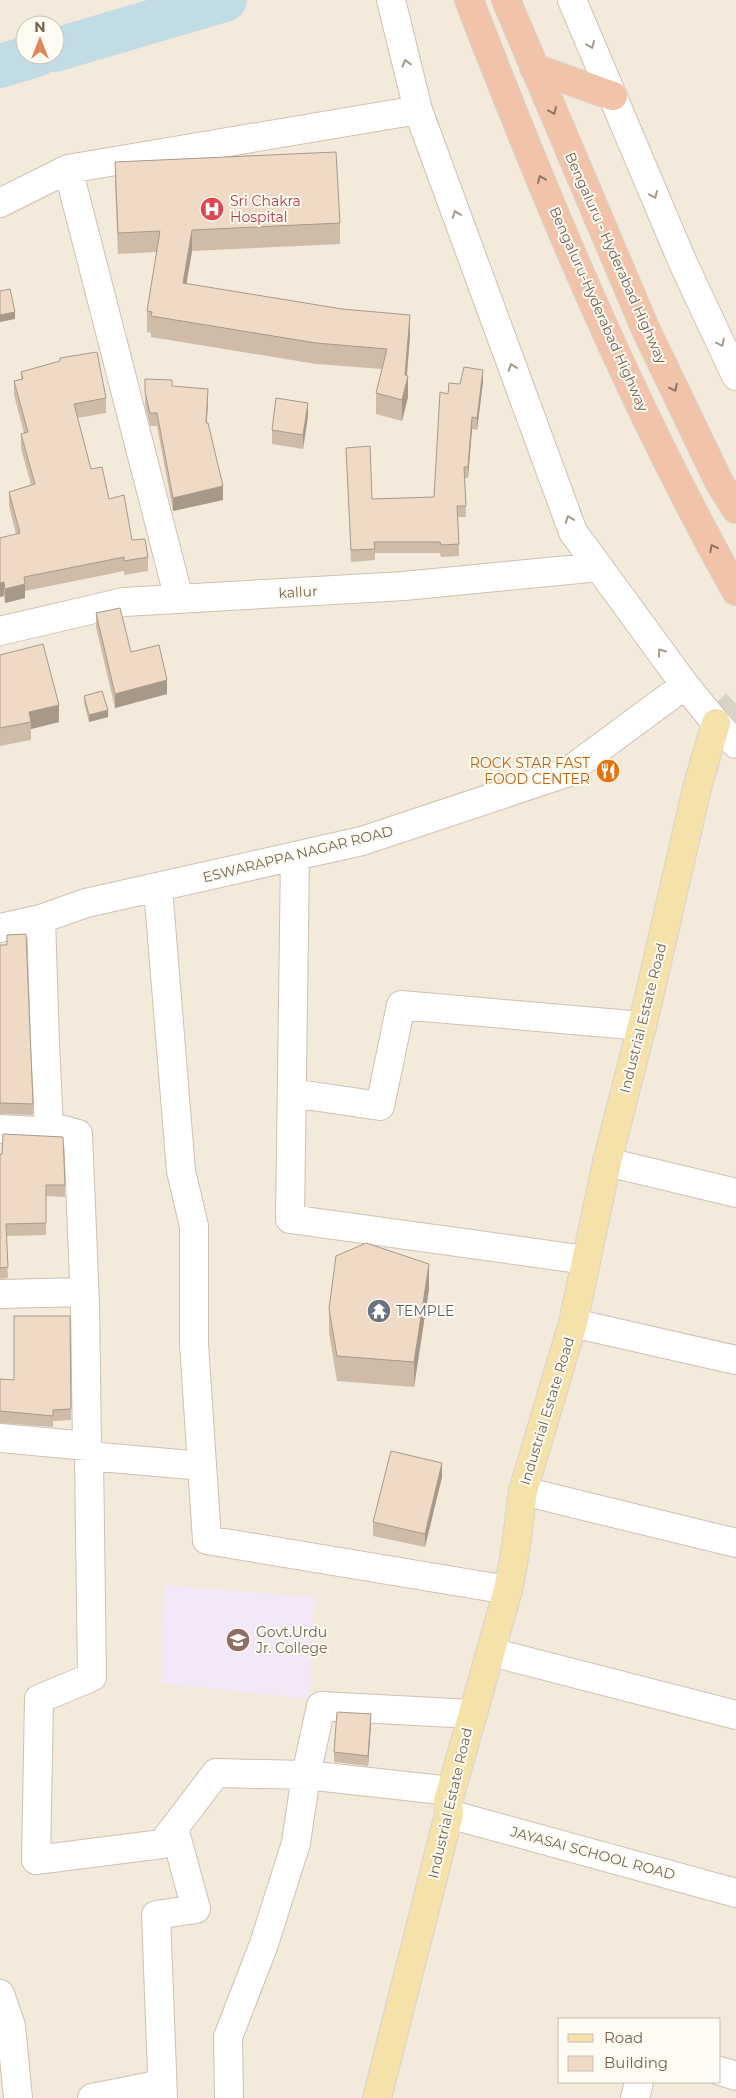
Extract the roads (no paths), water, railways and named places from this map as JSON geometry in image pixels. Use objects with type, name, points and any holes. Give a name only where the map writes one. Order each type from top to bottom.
[{"type":"highway","name":"Bengaluru - Hyderabad Highway","points":[[506,1],[646,330],[719,482],[736,509]]},
{"type":"highway","name":"Bengaluru-Hyderabad Highway","points":[[473,10],[504,91],[608,337],[692,510],[736,591]]},
{"type":"highway","points":[[534,68],[613,96]]},
{"type":"main road","name":"Industrial Estate Road","points":[[377,2098],[472,1714],[508,1590],[523,1491],[573,1323],[607,1162],[642,1026],[697,788],[716,723]]},
{"type":"street","points":[[390,0],[418,110],[573,532],[685,685],[736,744]]},
{"type":"street","points":[[572,0],[683,263],[736,376]]},
{"type":"street","points":[[0,203],[68,169],[418,110]]},
{"type":"street","points":[[68,169],[179,599]]},
{"type":"street","name":"kallur","points":[[0,631],[124,602],[404,586],[599,567]]},
{"type":"street","name":"ESWARAPPA NAGAR ROAD","points":[[0,928],[42,919],[86,904],[362,841],[566,773],[685,685]]},
{"type":"street","points":[[294,856],[290,1219],[586,1260]]},
{"type":"street","points":[[158,888],[181,1170],[194,1226],[194,1344],[207,1540],[508,1590]]},
{"type":"street","points":[[42,919],[49,1126],[78,1134]]},
{"type":"street","points":[[292,1093],[380,1106],[401,1005],[642,1026]]},
{"type":"street","points":[[0,1129],[78,1134]]},
{"type":"street","points":[[78,1134],[84,1292],[92,1677],[39,1699],[36,1860],[162,1844],[174,1828]]},
{"type":"street","points":[[607,1162],[736,1193]]},
{"type":"street","points":[[0,1294],[84,1292]]},
{"type":"street","points":[[573,1323],[736,1360]]},
{"type":"street","points":[[0,1438],[202,1466]]},
{"type":"street","points":[[523,1491],[736,1543]]},
{"type":"street","points":[[491,1652],[736,1715]]},
{"type":"street","points":[[229,2098],[228,2037],[264,1944],[296,1843],[306,1775],[321,1706],[472,1714]]},
{"type":"street","name":"JAYASAI SCHOOL ROAD","points":[[174,1828],[216,1773],[306,1775],[450,1802],[736,1893]]},
{"type":"street","points":[[92,2098],[163,2091],[156,1915],[196,1909],[174,1828]]},
{"type":"street","points":[[0,1994],[11,2026],[18,2098]]},
{"type":"street","points":[[721,2071],[736,2076]]},
{"type":"street","points":[[635,2098],[639,2083]]},
{"type":"waterway","points":[[65,47],[225,0]]},
{"type":"waterway","points":[[0,66],[15,62]]},
{"type":"tunnel","points":[[716,723],[736,703]]},
{"type":"place","name":"Sri Chakra Hospital","points":[[212,209]]},
{"type":"place","name":"ROCK STAR FAST FOOD CENTER","points":[[608,771]]},
{"type":"place","name":"TEMPLE","points":[[379,1311]]},
{"type":"place","name":"Govt.Urdu Jr. College","points":[[238,1640]]}]
